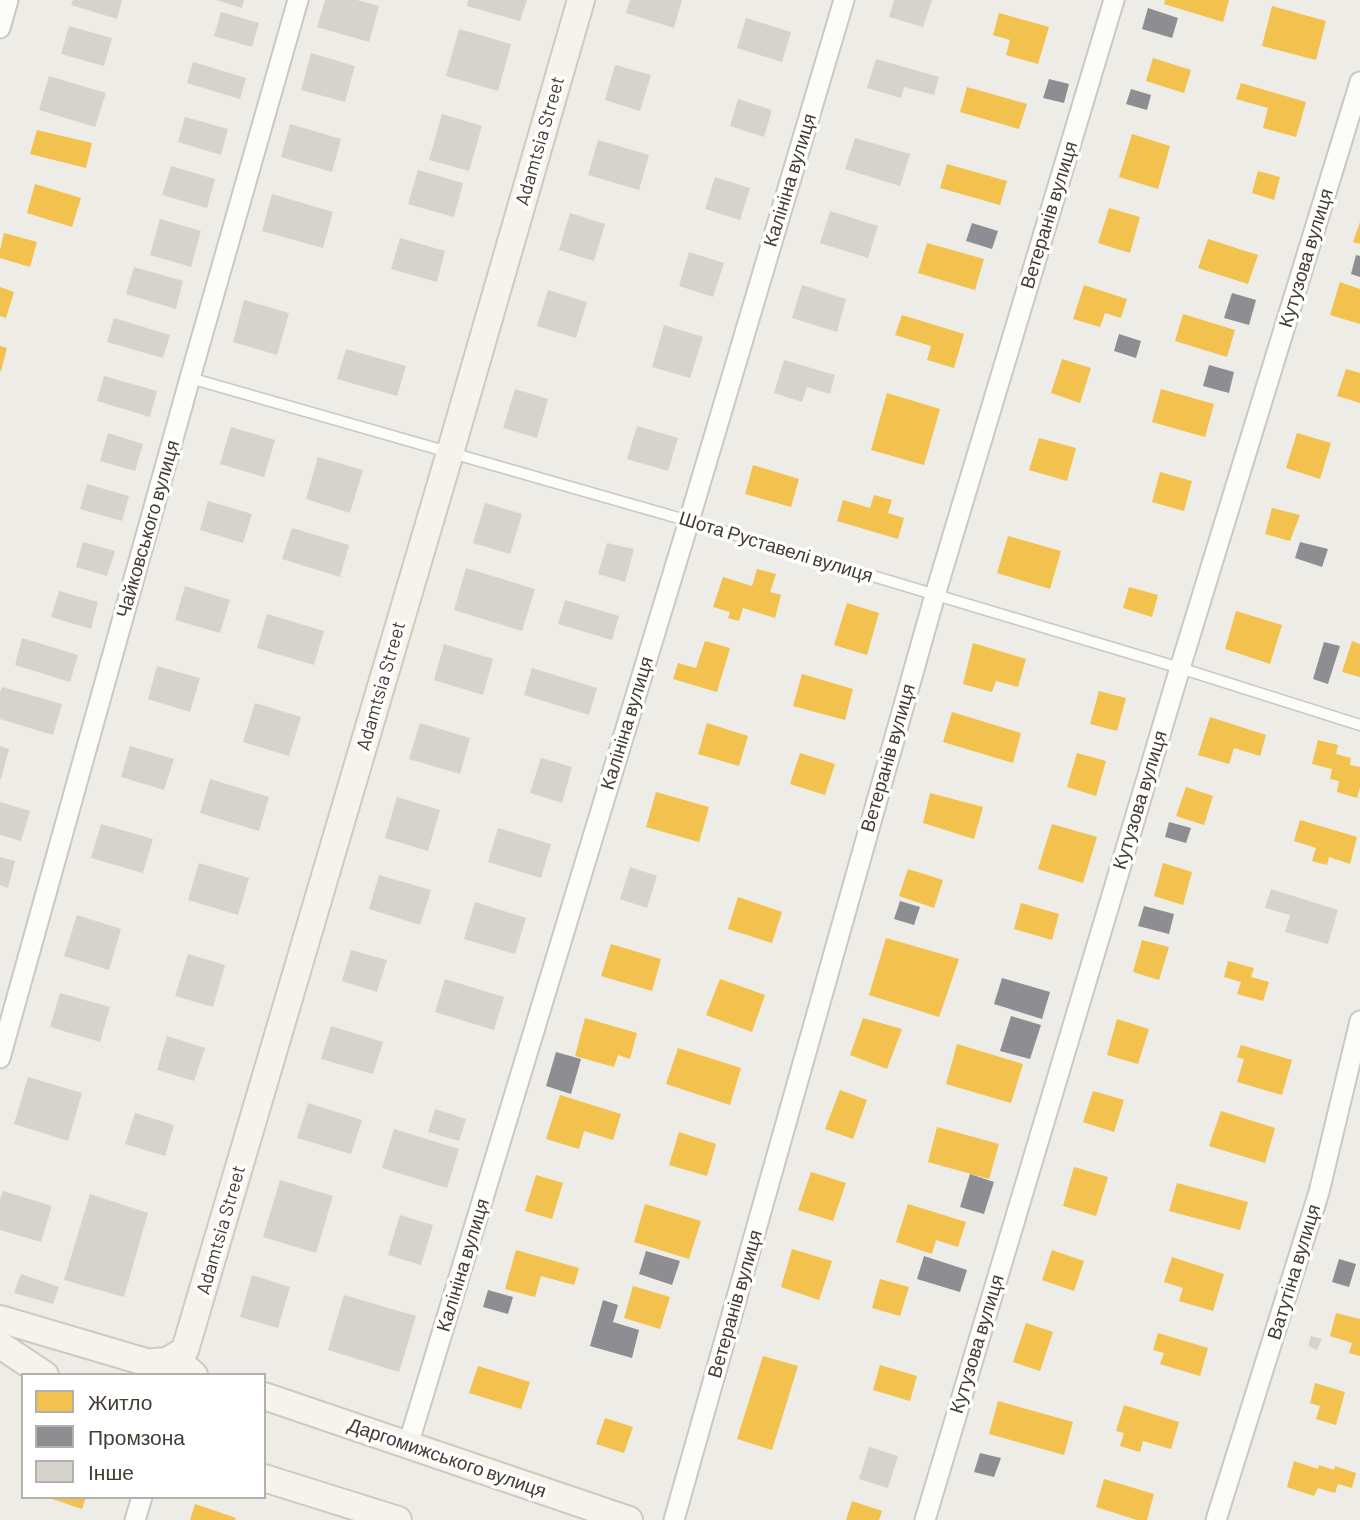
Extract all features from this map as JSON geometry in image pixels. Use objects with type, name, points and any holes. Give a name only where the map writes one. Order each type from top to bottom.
[{"type":"street","points":[[0,28],[8,0]]},
{"type":"street","name":"Чайковського вулиця","points":[[0,1058],[298,0]]},
{"type":"street","name":"Adamtsia Street","points":[[172,1369],[185,1350],[581,0]]},
{"type":"street","name":"Калініна вулиця","points":[[408,1445],[844,0]]},
{"type":"street","name":"Ветеранів вулиця","points":[[674,1520],[934,595],[1114,0]]},
{"type":"street","name":"Кутузова вулиця","points":[[925,1520],[1180,668],[1360,82]]},
{"type":"street","name":"Ватутіна вулиця","points":[[1216,1520],[1319,1192],[1360,1021]]},
{"type":"street","points":[[0,1319],[172,1369]]},
{"type":"street","points":[[0,1345],[42,1373]]},
{"type":"street","name":"Даргомижського вулиця","points":[[266,1397],[629,1520]]},
{"type":"street","points":[[266,1479],[398,1520]]},
{"type":"street","points":[[135,1520],[141,1499]]},
{"type":"lane","name":"Шота Руставелі вулиця","points":[[190,378],[689,520],[1360,725]]},
{"type":"building: Житло","points":[[1165,0],[1229,0],[1223,22],[1164,4]]},
{"type":"building: Житло","points":[[1272,6],[1326,21],[1316,60],[1262,46]]},
{"type":"building: Житло","points":[[999,13],[1049,27],[1038,64],[1006,55],[1010,40],[993,35]]},
{"type":"building: Житло","points":[[1153,58],[1191,70],[1184,93],[1146,81]]},
{"type":"building: Житло","points":[[1241,83],[1306,102],[1296,137],[1263,128],[1268,108],[1236,99]]},
{"type":"building: Житло","points":[[967,87],[1027,104],[1019,129],[960,112]]},
{"type":"building: Житло","points":[[37,130],[92,143],[86,168],[30,154]]},
{"type":"building: Житло","points":[[1132,134],[1170,146],[1158,189],[1119,177]]},
{"type":"building: Житло","points":[[947,164],[1007,181],[1000,205],[940,188]]},
{"type":"building: Житло","points":[[1258,171],[1280,177],[1274,200],[1252,193]]},
{"type":"building: Житло","points":[[35,184],[81,198],[72,227],[27,213]]},
{"type":"building: Житло","points":[[1109,208],[1140,217],[1130,253],[1098,243]]},
{"type":"building: Житло","points":[[1360,222],[1360,244],[1353,242]]},
{"type":"building: Житло","points":[[4,233],[37,242],[30,267],[0,258]]},
{"type":"building: Житло","points":[[1208,239],[1258,255],[1248,284],[1198,268]]},
{"type":"building: Житло","points":[[927,243],[984,259],[975,290],[918,273]]},
{"type":"building: Житло","points":[[1340,282],[1360,289],[1360,324],[1330,315]]},
{"type":"building: Житло","points":[[1084,285],[1127,299],[1121,318],[1105,313],[1100,327],[1073,319]]},
{"type":"building: Житло","points":[[0,287],[14,292],[6,318],[0,316]]},
{"type":"building: Житло","points":[[1183,314],[1235,330],[1227,357],[1175,341]]},
{"type":"building: Житло","points":[[902,315],[964,334],[954,368],[927,360],[931,346],[895,335]]},
{"type":"building: Житло","points":[[0,346],[7,348],[1,371],[0,371]]},
{"type":"building: Житло","points":[[1062,359],[1091,368],[1080,403],[1051,393]]},
{"type":"building: Житло","points":[[1346,369],[1360,373],[1360,403],[1337,396]]},
{"type":"building: Житло","points":[[1161,389],[1214,404],[1205,437],[1152,422]]},
{"type":"building: Житло","points":[[887,393],[940,409],[924,465],[871,450]]},
{"type":"building: Житло","points":[[1297,433],[1331,443],[1320,479],[1286,468]]},
{"type":"building: Житло","points":[[1039,438],[1076,448],[1067,481],[1029,470]]},
{"type":"building: Житло","points":[[753,465],[799,479],[791,507],[745,494]]},
{"type":"building: Житло","points":[[1160,472],[1192,481],[1184,511],[1152,502]]},
{"type":"building: Житло","points":[[874,495],[892,500],[888,513],[904,518],[898,539],[837,521],[843,500],[870,508]]},
{"type":"building: Житло","points":[[1272,508],[1300,515],[1290,541],[1265,534]]},
{"type":"building: Житло","points":[[1008,536],[1061,551],[1050,589],[997,573]]},
{"type":"building: Житло","points":[[757,569],[776,574],[770,592],[781,595],[775,618],[743,608],[739,621],[728,618],[730,612],[713,607],[723,577],[752,586]]},
{"type":"building: Житло","points":[[1129,587],[1158,595],[1152,617],[1123,608]]},
{"type":"building: Житло","points":[[847,603],[879,613],[867,655],[834,645]]},
{"type":"building: Житло","points":[[1236,611],[1282,625],[1270,664],[1225,649]]},
{"type":"building: Житло","points":[[705,641],[730,648],[717,692],[673,679],[678,663],[696,668]]},
{"type":"building: Житло","points":[[1352,641],[1360,644],[1360,677],[1342,672]]},
{"type":"building: Житло","points":[[973,643],[1026,659],[1018,687],[996,681],[992,692],[963,684]]},
{"type":"building: Житло","points":[[802,674],[853,689],[845,720],[793,706]]},
{"type":"building: Житло","points":[[1099,691],[1126,698],[1117,731],[1090,724]]},
{"type":"building: Житло","points":[[952,712],[1021,733],[1013,763],[943,742]]},
{"type":"building: Житло","points":[[1210,717],[1266,735],[1260,756],[1234,748],[1229,764],[1198,755]]},
{"type":"building: Житло","points":[[707,723],[748,736],[739,766],[698,754]]},
{"type":"building: Житло","points":[[1318,740],[1338,745],[1336,754],[1351,758],[1350,765],[1360,767],[1357,798],[1337,792],[1339,781],[1330,779],[1332,769],[1312,764]]},
{"type":"building: Житло","points":[[800,753],[835,764],[825,795],[790,784]]},
{"type":"building: Житло","points":[[1077,753],[1106,761],[1096,796],[1067,787]]},
{"type":"building: Житло","points":[[1186,787],[1213,796],[1204,825],[1176,816]]},
{"type":"building: Житло","points":[[656,792],[709,807],[699,842],[646,827]]},
{"type":"building: Житло","points":[[930,793],[983,807],[974,839],[923,823]]},
{"type":"building: Житло","points":[[1300,820],[1357,837],[1350,864],[1329,857],[1327,865],[1312,861],[1316,848],[1294,841]]},
{"type":"building: Житло","points":[[1052,824],[1097,837],[1083,883],[1038,869]]},
{"type":"building: Житло","points":[[1163,863],[1192,872],[1183,905],[1154,896]]},
{"type":"building: Житло","points":[[908,869],[943,880],[934,908],[899,896]]},
{"type":"building: Житло","points":[[738,897],[782,912],[772,943],[728,929]]},
{"type":"building: Житло","points":[[1021,903],[1059,914],[1052,940],[1014,929]]},
{"type":"building: Житло","points":[[886,938],[959,959],[939,1017],[869,995]]},
{"type":"building: Житло","points":[[1142,940],[1169,947],[1159,980],[1133,972]]},
{"type":"building: Житло","points":[[611,944],[661,959],[652,991],[601,976]]},
{"type":"building: Житло","points":[[1228,961],[1254,968],[1251,977],[1269,982],[1263,1001],[1237,994],[1241,982],[1224,977]]},
{"type":"building: Житло","points":[[720,979],[765,995],[752,1032],[706,1015]]},
{"type":"building: Житло","points":[[585,1018],[637,1033],[630,1059],[618,1055],[614,1067],[575,1056]]},
{"type":"building: Житло","points":[[863,1018],[902,1029],[887,1069],[850,1055]]},
{"type":"building: Житло","points":[[1117,1019],[1149,1029],[1138,1064],[1107,1055]]},
{"type":"building: Житло","points":[[957,1044],[1023,1064],[1011,1103],[946,1084]]},
{"type":"building: Житло","points":[[1241,1045],[1292,1060],[1282,1095],[1237,1082],[1244,1059],[1237,1057]]},
{"type":"building: Житло","points":[[678,1048],[741,1068],[730,1105],[666,1084]]},
{"type":"building: Житло","points":[[840,1090],[867,1100],[853,1139],[825,1129]]},
{"type":"building: Житло","points":[[1093,1091],[1124,1100],[1114,1132],[1083,1122]]},
{"type":"building: Житло","points":[[560,1095],[621,1114],[613,1140],[584,1131],[579,1149],[546,1139]]},
{"type":"building: Житло","points":[[1221,1111],[1275,1128],[1265,1163],[1209,1146]]},
{"type":"building: Житло","points":[[937,1127],[999,1144],[989,1179],[928,1162]]},
{"type":"building: Житло","points":[[679,1132],[716,1144],[707,1176],[669,1165]]},
{"type":"building: Житло","points":[[1074,1167],[1108,1177],[1096,1216],[1063,1206]]},
{"type":"building: Житло","points":[[811,1172],[846,1183],[833,1221],[798,1210]]},
{"type":"building: Житло","points":[[536,1175],[563,1183],[552,1219],[525,1211]]},
{"type":"building: Житло","points":[[1177,1183],[1248,1202],[1240,1230],[1169,1211]]},
{"type":"building: Житло","points":[[645,1204],[701,1221],[689,1259],[634,1242]]},
{"type":"building: Житло","points":[[908,1204],[966,1222],[958,1247],[936,1240],[932,1254],[896,1242]]},
{"type":"building: Житло","points":[[792,1249],[832,1261],[819,1300],[781,1287]]},
{"type":"building: Житло","points":[[516,1250],[579,1268],[574,1285],[541,1276],[535,1297],[505,1289]]},
{"type":"building: Житло","points":[[1052,1250],[1084,1261],[1074,1291],[1042,1280]]},
{"type":"building: Житло","points":[[1172,1257],[1224,1274],[1213,1311],[1179,1301],[1183,1288],[1164,1282]]},
{"type":"building: Житло","points":[[880,1279],[909,1287],[900,1316],[872,1308]]},
{"type":"building: Житло","points":[[633,1286],[670,1297],[660,1329],[624,1318]]},
{"type":"building: Житло","points":[[1336,1313],[1360,1319],[1360,1356],[1349,1353],[1352,1343],[1330,1336]]},
{"type":"building: Житло","points":[[1026,1323],[1053,1332],[1040,1371],[1013,1362]]},
{"type":"building: Житло","points":[[1158,1333],[1208,1348],[1200,1376],[1160,1364],[1164,1353],[1153,1350]]},
{"type":"building: Житло","points":[[763,1356],[798,1366],[772,1450],[737,1439]]},
{"type":"building: Житло","points":[[880,1365],[917,1376],[910,1401],[873,1390]]},
{"type":"building: Житло","points":[[478,1366],[530,1382],[521,1409],[469,1393]]},
{"type":"building: Житло","points":[[1315,1383],[1345,1392],[1336,1425],[1316,1419],[1320,1406],[1310,1403]]},
{"type":"building: Житло","points":[[998,1401],[1073,1422],[1064,1455],[989,1434]]},
{"type":"building: Житло","points":[[1124,1405],[1179,1422],[1171,1449],[1143,1441],[1140,1452],[1120,1446],[1124,1433],[1116,1431]]},
{"type":"building: Житло","points":[[605,1418],[633,1427],[624,1453],[596,1444]]},
{"type":"building: Житло","points":[[1294,1461],[1318,1469],[1319,1465],[1334,1470],[1335,1466],[1356,1473],[1352,1488],[1338,1484],[1335,1493],[1318,1488],[1314,1496],[1287,1487]]},
{"type":"building: Житло","points":[[1104,1479],[1154,1494],[1147,1520],[1137,1520],[1096,1507]]},
{"type":"building: Житло","points":[[52,1499],[85,1499],[82,1509]]},
{"type":"building: Житло","points":[[852,1501],[882,1511],[879,1520],[846,1520]]},
{"type":"building: Житло","points":[[195,1504],[236,1518],[190,1520]]},
{"type":"building: Промзона","points":[[1148,8],[1178,18],[1172,38],[1142,29]]},
{"type":"building: Промзона","points":[[1049,79],[1069,84],[1064,103],[1043,98]]},
{"type":"building: Промзона","points":[[1131,89],[1151,95],[1147,110],[1126,104]]},
{"type":"building: Промзона","points":[[972,223],[998,231],[992,249],[966,241]]},
{"type":"building: Промзона","points":[[1356,255],[1360,256],[1360,277],[1351,274]]},
{"type":"building: Промзона","points":[[1232,293],[1256,300],[1249,325],[1224,318]]},
{"type":"building: Промзона","points":[[1119,334],[1141,341],[1136,358],[1114,351]]},
{"type":"building: Промзона","points":[[1209,365],[1234,372],[1229,393],[1203,386]]},
{"type":"building: Промзона","points":[[1300,542],[1328,549],[1322,567],[1295,558]]},
{"type":"building: Промзона","points":[[1324,642],[1340,646],[1328,684],[1313,679]]},
{"type":"building: Промзона","points":[[1169,822],[1191,828],[1186,843],[1165,837]]},
{"type":"building: Промзона","points":[[900,901],[920,907],[914,925],[894,919]]},
{"type":"building: Промзона","points":[[1144,906],[1174,914],[1169,934],[1138,926]]},
{"type":"building: Промзона","points":[[1002,978],[1050,992],[1042,1019],[994,1004]]},
{"type":"building: Промзона","points":[[1011,1016],[1041,1025],[1030,1059],[1000,1051]]},
{"type":"building: Промзона","points":[[556,1052],[581,1059],[571,1094],[546,1086]]},
{"type":"building: Промзона","points":[[970,1174],[994,1182],[984,1214],[960,1207]]},
{"type":"building: Промзона","points":[[646,1251],[680,1261],[672,1285],[639,1274]]},
{"type":"building: Промзона","points":[[924,1256],[967,1270],[960,1292],[917,1279]]},
{"type":"building: Промзона","points":[[1339,1259],[1356,1264],[1349,1287],[1332,1282]]},
{"type":"building: Промзона","points":[[488,1290],[513,1297],[508,1314],[483,1307]]},
{"type":"building: Промзона","points":[[603,1300],[618,1305],[613,1322],[639,1330],[632,1358],[590,1346]]},
{"type":"building: Промзона","points":[[980,1453],[1001,1458],[994,1477],[974,1472]]},
{"type":"building: Інше","points":[[73,0],[122,0],[117,19],[71,5]]},
{"type":"building: Інше","points":[[216,0],[244,0],[242,8]]},
{"type":"building: Інше","points":[[325,0],[357,0],[379,6],[369,42],[317,27]]},
{"type":"building: Інше","points":[[468,0],[527,0],[520,21],[467,6]]},
{"type":"building: Інше","points":[[630,0],[682,0],[674,28],[626,13]]},
{"type":"building: Інше","points":[[894,0],[932,0],[923,27],[889,17]]},
{"type":"building: Інше","points":[[221,12],[259,23],[252,47],[214,36]]},
{"type":"building: Інше","points":[[746,18],[791,32],[782,62],[737,48]]},
{"type":"building: Інше","points":[[69,26],[112,38],[104,66],[61,54]]},
{"type":"building: Інше","points":[[459,29],[511,44],[498,91],[446,76]]},
{"type":"building: Інше","points":[[311,53],[355,66],[345,102],[301,90]]},
{"type":"building: Інше","points":[[876,59],[939,77],[934,95],[904,87],[901,98],[867,88]]},
{"type":"building: Інше","points":[[193,62],[246,78],[240,99],[187,83]]},
{"type":"building: Інше","points":[[615,65],[651,75],[640,111],[605,100]]},
{"type":"building: Інше","points":[[49,76],[106,93],[95,127],[39,110]]},
{"type":"building: Інше","points":[[738,99],[772,110],[764,137],[730,126]]},
{"type":"building: Інше","points":[[442,114],[482,126],[469,171],[429,160]]},
{"type":"building: Інше","points":[[185,117],[228,129],[221,155],[178,142]]},
{"type":"building: Інше","points":[[290,124],[341,139],[332,172],[281,157]]},
{"type":"building: Інше","points":[[855,138],[910,154],[900,186],[845,169]]},
{"type":"building: Інше","points":[[598,140],[649,155],[639,190],[588,175]]},
{"type":"building: Інше","points":[[171,166],[215,179],[207,208],[162,195]]},
{"type":"building: Інше","points":[[418,170],[463,183],[454,217],[408,204]]},
{"type":"building: Інше","points":[[715,177],[750,188],[740,220],[705,209]]},
{"type":"building: Інше","points":[[272,194],[333,212],[323,248],[262,231]]},
{"type":"building: Інше","points":[[830,211],[878,226],[868,258],[820,243]]},
{"type":"building: Інше","points":[[570,213],[605,224],[594,261],[559,250]]},
{"type":"building: Інше","points":[[160,219],[201,231],[191,267],[150,255]]},
{"type":"building: Інше","points":[[400,238],[445,251],[437,282],[391,269]]},
{"type":"building: Інше","points":[[689,252],[724,263],[713,297],[679,286]]},
{"type":"building: Інше","points":[[134,267],[183,281],[176,309],[126,294]]},
{"type":"building: Інше","points":[[802,285],[846,299],[837,332],[792,318]]},
{"type":"building: Інше","points":[[548,290],[587,302],[576,338],[537,326]]},
{"type":"building: Інше","points":[[244,300],[289,313],[277,355],[233,342]]},
{"type":"building: Інше","points":[[114,318],[170,335],[163,358],[107,342]]},
{"type":"building: Інше","points":[[664,325],[703,337],[690,378],[652,367]]},
{"type":"building: Інше","points":[[346,349],[406,366],[397,396],[337,379]]},
{"type":"building: Інше","points":[[784,360],[835,375],[830,394],[807,387],[802,402],[774,393]]},
{"type":"building: Інше","points":[[104,376],[157,391],[150,417],[97,401]]},
{"type":"building: Інше","points":[[515,389],[548,399],[537,438],[503,428]]},
{"type":"building: Інше","points":[[637,426],[678,438],[668,471],[627,459]]},
{"type":"building: Інше","points":[[231,427],[275,440],[264,477],[220,464]]},
{"type":"building: Інше","points":[[108,433],[143,444],[135,471],[100,461]]},
{"type":"building: Інше","points":[[318,457],[363,470],[350,513],[306,499]]},
{"type":"building: Інше","points":[[87,484],[129,496],[122,521],[80,509]]},
{"type":"building: Інше","points":[[208,501],[252,514],[243,543],[200,530]]},
{"type":"building: Інше","points":[[485,503],[522,514],[510,554],[473,543]]},
{"type":"building: Інше","points":[[292,528],[349,545],[340,577],[282,559]]},
{"type":"building: Інше","points":[[83,542],[115,551],[107,576],[76,567]]},
{"type":"building: Інше","points":[[607,543],[634,549],[625,582],[598,574]]},
{"type":"building: Інше","points":[[466,568],[535,589],[522,631],[454,610]]},
{"type":"building: Інше","points":[[185,586],[230,600],[220,633],[175,620]]},
{"type":"building: Інше","points":[[59,591],[98,602],[91,629],[51,617]]},
{"type":"building: Інше","points":[[565,600],[619,616],[612,640],[558,624]]},
{"type":"building: Інше","points":[[267,614],[324,631],[314,665],[257,648]]},
{"type":"building: Інше","points":[[22,638],[78,655],[70,682],[15,665]]},
{"type":"building: Інше","points":[[444,644],[493,659],[483,695],[434,680]]},
{"type":"building: Інше","points":[[157,666],[200,678],[190,712],[148,699]]},
{"type":"building: Інше","points":[[532,668],[597,688],[589,715],[524,695]]},
{"type":"building: Інше","points":[[2,687],[62,704],[53,735],[0,719]]},
{"type":"building: Інше","points":[[255,703],[301,717],[289,756],[243,742]]},
{"type":"building: Інше","points":[[420,723],[470,738],[460,774],[409,759]]},
{"type":"building: Інше","points":[[0,746],[9,749],[1,779],[0,779]]},
{"type":"building: Інше","points":[[130,746],[174,759],[164,790],[121,777]]},
{"type":"building: Інше","points":[[541,758],[572,767],[562,803],[530,793]]},
{"type":"building: Інше","points":[[210,779],[269,797],[259,831],[200,813]]},
{"type":"building: Інше","points":[[397,797],[440,810],[428,851],[385,838]]},
{"type":"building: Інше","points":[[0,802],[30,811],[21,841],[0,835]]},
{"type":"building: Інше","points":[[101,824],[153,839],[143,873],[91,858]]},
{"type":"building: Інше","points":[[498,828],[551,844],[541,878],[488,862]]},
{"type":"building: Інше","points":[[0,857],[15,861],[8,888],[0,885]]},
{"type":"building: Інше","points":[[199,863],[249,878],[238,915],[188,900]]},
{"type":"building: Інше","points":[[630,867],[657,876],[647,908],[620,899]]},
{"type":"building: Інше","points":[[379,875],[431,890],[420,925],[369,909]]},
{"type":"building: Інше","points":[[1271,889],[1338,910],[1328,944],[1285,932],[1290,915],[1265,908]]},
{"type":"building: Інше","points":[[475,902],[526,918],[515,954],[464,939]]},
{"type":"building: Інше","points":[[77,915],[121,929],[109,970],[64,956]]},
{"type":"building: Інше","points":[[351,950],[387,960],[377,992],[342,981]]},
{"type":"building: Інше","points":[[188,954],[225,965],[213,1007],[175,996]]},
{"type":"building: Інше","points":[[445,979],[504,997],[494,1030],[435,1012]]},
{"type":"building: Інше","points":[[60,993],[110,1007],[100,1042],[50,1027]]},
{"type":"building: Інше","points":[[331,1026],[383,1042],[373,1074],[321,1059]]},
{"type":"building: Інше","points":[[167,1036],[205,1048],[194,1081],[157,1070]]},
{"type":"building: Інше","points":[[28,1077],[82,1093],[68,1141],[14,1124]]},
{"type":"building: Інше","points":[[308,1103],[362,1120],[351,1154],[297,1138]]},
{"type":"building: Інше","points":[[435,1109],[466,1119],[459,1141],[428,1132]]},
{"type":"building: Інше","points":[[135,1113],[174,1125],[165,1156],[125,1144]]},
{"type":"building: Інше","points":[[394,1129],[459,1149],[447,1188],[382,1168]]},
{"type":"building: Інше","points":[[280,1180],[333,1196],[316,1253],[263,1237]]},
{"type":"building: Інше","points":[[3,1191],[52,1206],[41,1242],[0,1230],[0,1199]]},
{"type":"building: Інше","points":[[90,1194],[148,1213],[124,1297],[64,1280]]},
{"type":"building: Інше","points":[[400,1215],[433,1225],[421,1265],[388,1255]]},
{"type":"building: Інше","points":[[21,1274],[59,1287],[53,1304],[14,1293]]},
{"type":"building: Інше","points":[[252,1275],[290,1287],[278,1328],[240,1317]]},
{"type":"building: Інше","points":[[344,1295],[416,1316],[399,1372],[328,1350]]},
{"type":"building: Інше","points":[[1311,1336],[1322,1339],[1317,1350],[1308,1346]]},
{"type":"building: Інше","points":[[869,1447],[898,1456],[888,1488],[859,1479]]}]
